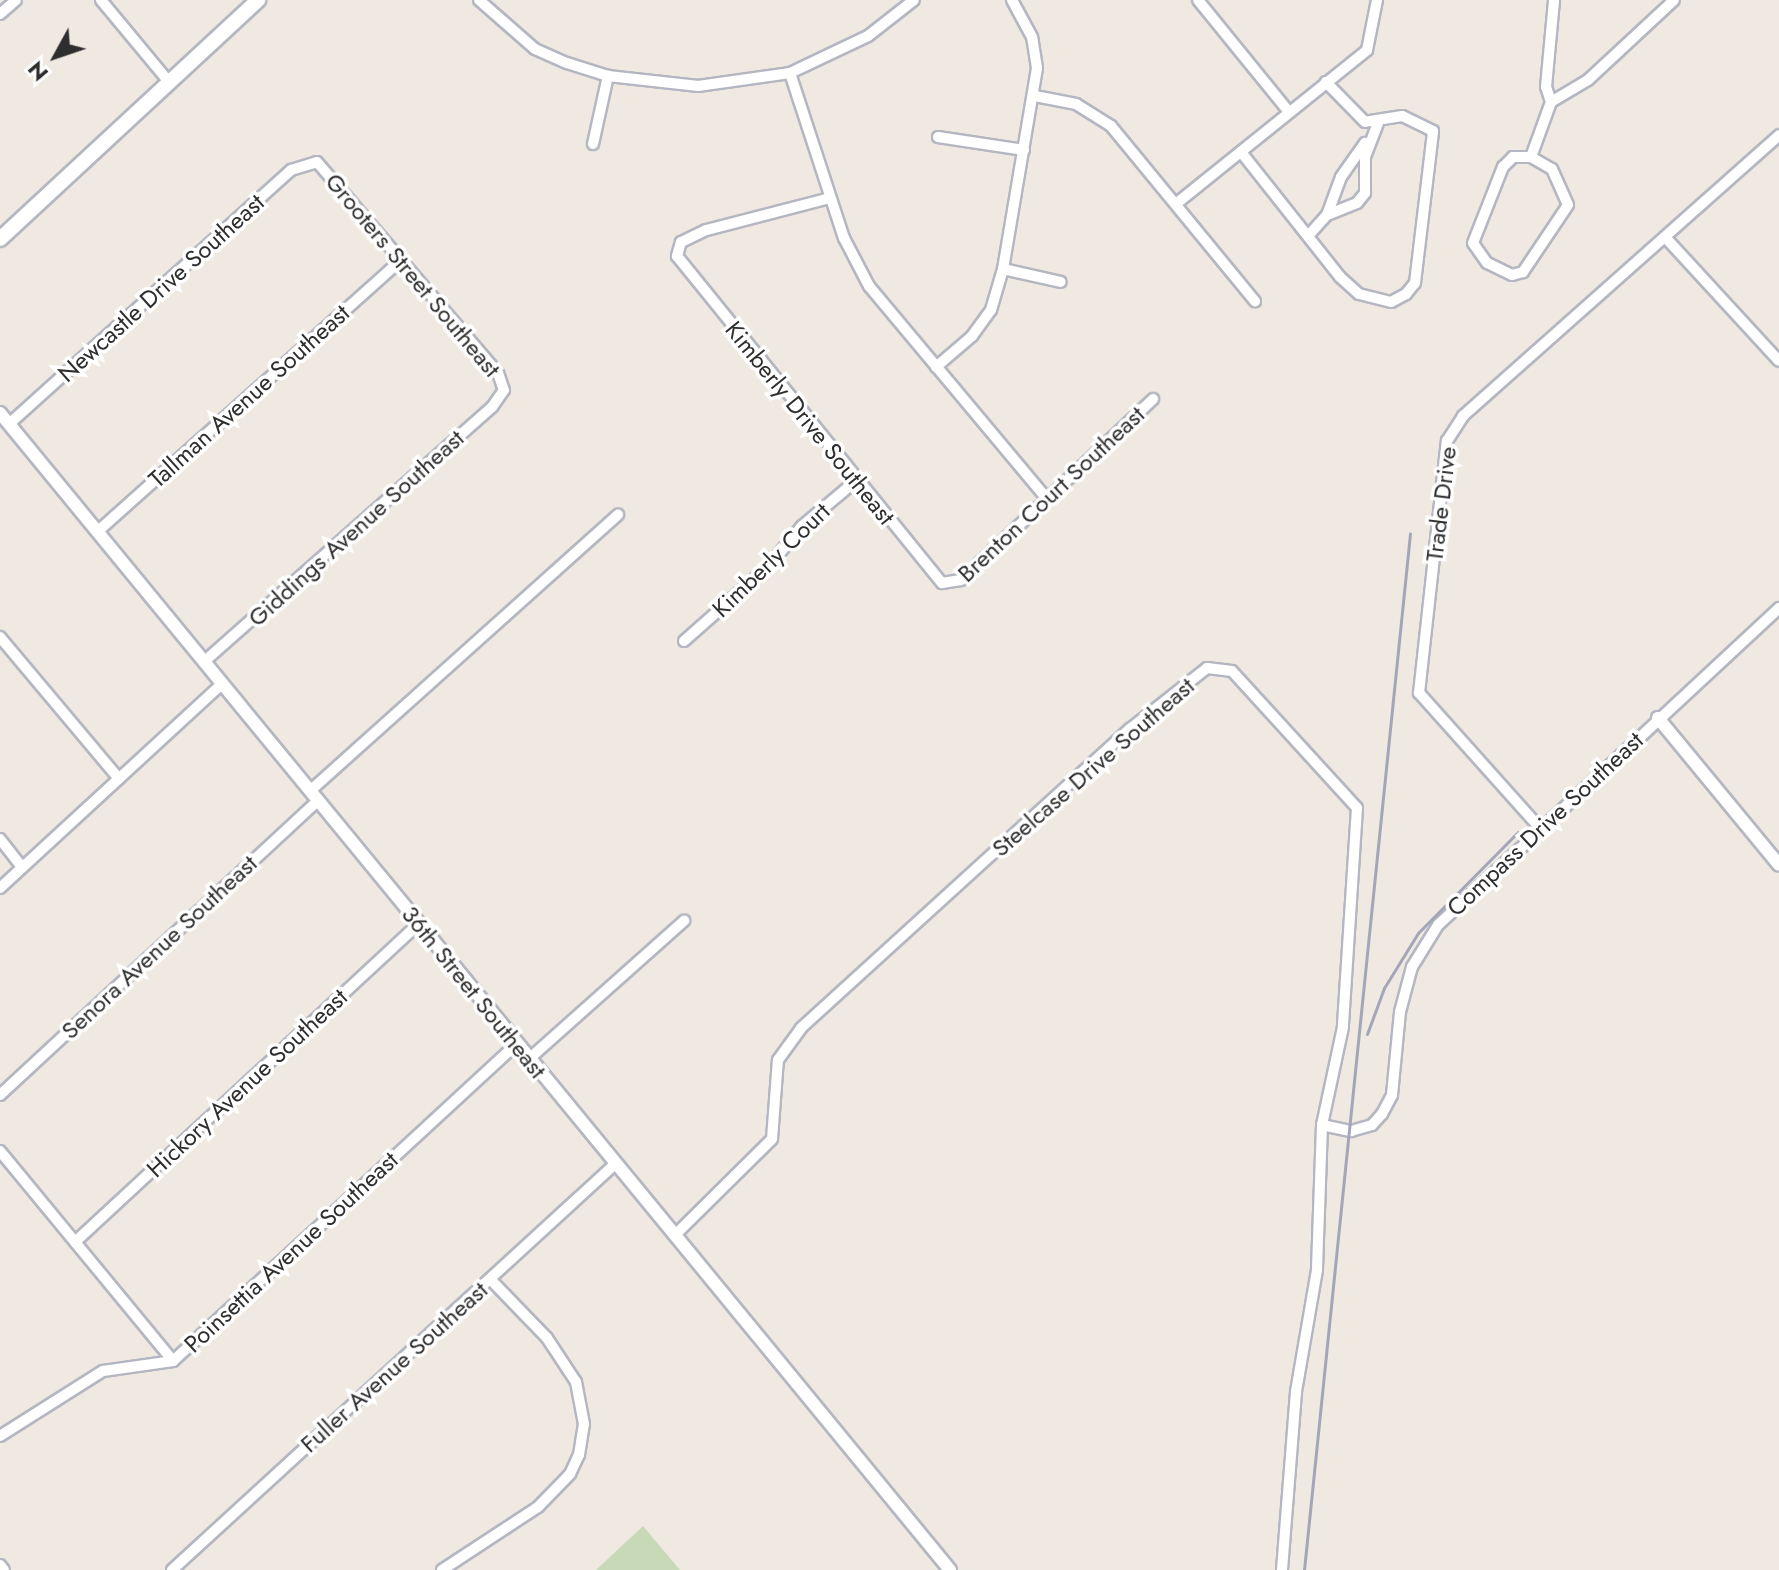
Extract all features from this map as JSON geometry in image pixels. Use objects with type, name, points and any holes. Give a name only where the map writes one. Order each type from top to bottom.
[{"type":"main road","points":[[0,239],[258,0]]},
{"type":"street","points":[[0,14],[16,0]]},
{"type":"street","points":[[101,0],[170,83]]},
{"type":"street","points":[[479,0],[535,49],[608,76],[698,86],[790,73],[868,36],[914,0]]},
{"type":"street","points":[[936,367],[972,336],[991,310],[1003,269],[1035,96],[1032,37],[1012,0]]},
{"type":"street","points":[[1198,0],[1289,112]]},
{"type":"street","points":[[1177,203],[1372,42],[1377,0]]},
{"type":"street","points":[[1531,157],[1551,102],[1546,87],[1554,0]]},
{"type":"street","points":[[1551,102],[1588,80],[1674,0]]},
{"type":"street","points":[[790,73],[830,198],[869,286],[1047,499]]},
{"type":"street","points":[[593,144],[608,76]]},
{"type":"street","points":[[1241,152],[1340,277],[1374,301],[1391,302],[1415,283],[1433,131],[1402,116],[1378,123],[1365,122],[1326,82]]},
{"type":"street","points":[[1035,96],[1076,104],[1111,126],[1255,301]]},
{"type":"street","points":[[1308,236],[1327,215],[1341,177],[1378,123]]},
{"type":"street","name":"Trade Drive","points":[[1539,827],[1419,693],[1444,455],[1463,416],[1779,135]]},
{"type":"street","points":[[938,137],[1024,150]]},
{"type":"street","points":[[1327,215],[1357,203],[1365,193],[1369,137]]},
{"type":"street","points":[[1513,157],[1531,157],[1552,169],[1568,205],[1523,272],[1512,275],[1487,263],[1473,243],[1503,167],[1513,157]]},
{"type":"street","name":"Grooters Street Southeast","points":[[317,162],[498,373],[504,390]]},
{"type":"street","name":"Newcastle Drive Southeast","points":[[9,424],[291,170],[317,162]]},
{"type":"street","name":"Kimberly Drive Southeast","points":[[830,198],[706,230],[681,242],[677,256],[947,586]]},
{"type":"street","points":[[1665,237],[1779,361]]},
{"type":"street","name":"Tallman Avenue Southeast","points":[[97,532],[401,260]]},
{"type":"street","points":[[1003,269],[1061,282]]},
{"type":"street","name":"Giddings Avenue Southeast","points":[[204,662],[492,407],[504,390]]},
{"type":"street","name":"Brenton Court Southeast","points":[[947,586],[961,580],[1153,399]]},
{"type":"street","name":"36th Street Southeast","points":[[0,413],[950,1570]]},
{"type":"street","name":"Kimberly Court","points":[[684,641],[769,566],[802,526],[858,479]]},
{"type":"street","name":"Senora Avenue Southeast","points":[[0,1095],[314,796],[618,515]]},
{"type":"street","name":"Compass Drive Southeast","points":[[1322,1125],[1351,1131],[1372,1125],[1382,1114],[1392,1095],[1400,1012],[1412,967],[1438,925],[1539,827],[1779,608]]},
{"type":"street","points":[[0,637],[119,779]]},
{"type":"street","name":"Steelcase Drive Southeast","points":[[675,1235],[772,1139],[778,1060],[801,1028],[1130,729],[1207,668],[1232,671],[1357,808],[1343,1027],[1322,1125],[1317,1270],[1296,1392],[1282,1570]]},
{"type":"street","points":[[0,888],[221,685]]},
{"type":"street","points":[[1658,718],[1779,865]]},
{"type":"street","points":[[0,839],[22,867]]},
{"type":"street","points":[[529,1059],[684,921]]},
{"type":"street","name":"Hickory Avenue Southeast","points":[[75,1242],[418,924]]},
{"type":"street","name":"Poinsettia Avenue Southeast","points":[[0,1436],[103,1371],[173,1361],[516,1045]]},
{"type":"street","points":[[0,1151],[173,1361]]},
{"type":"street","name":"Fuller Avenue Southeast","points":[[172,1570],[615,1164]]},
{"type":"street","points":[[442,1570],[538,1507],[570,1474],[579,1455],[584,1424],[576,1382],[547,1338],[490,1279]]},
{"type":"street","points":[[0,1565],[4,1570]]},
{"type":"green space","points":[[643,1526],[680,1570],[596,1570]]},
{"type":"railway","points":[[1304,1570],[1410,533]]},
{"type":"railway","points":[[1367,1034],[1384,988],[1418,933],[1518,832]]}]
